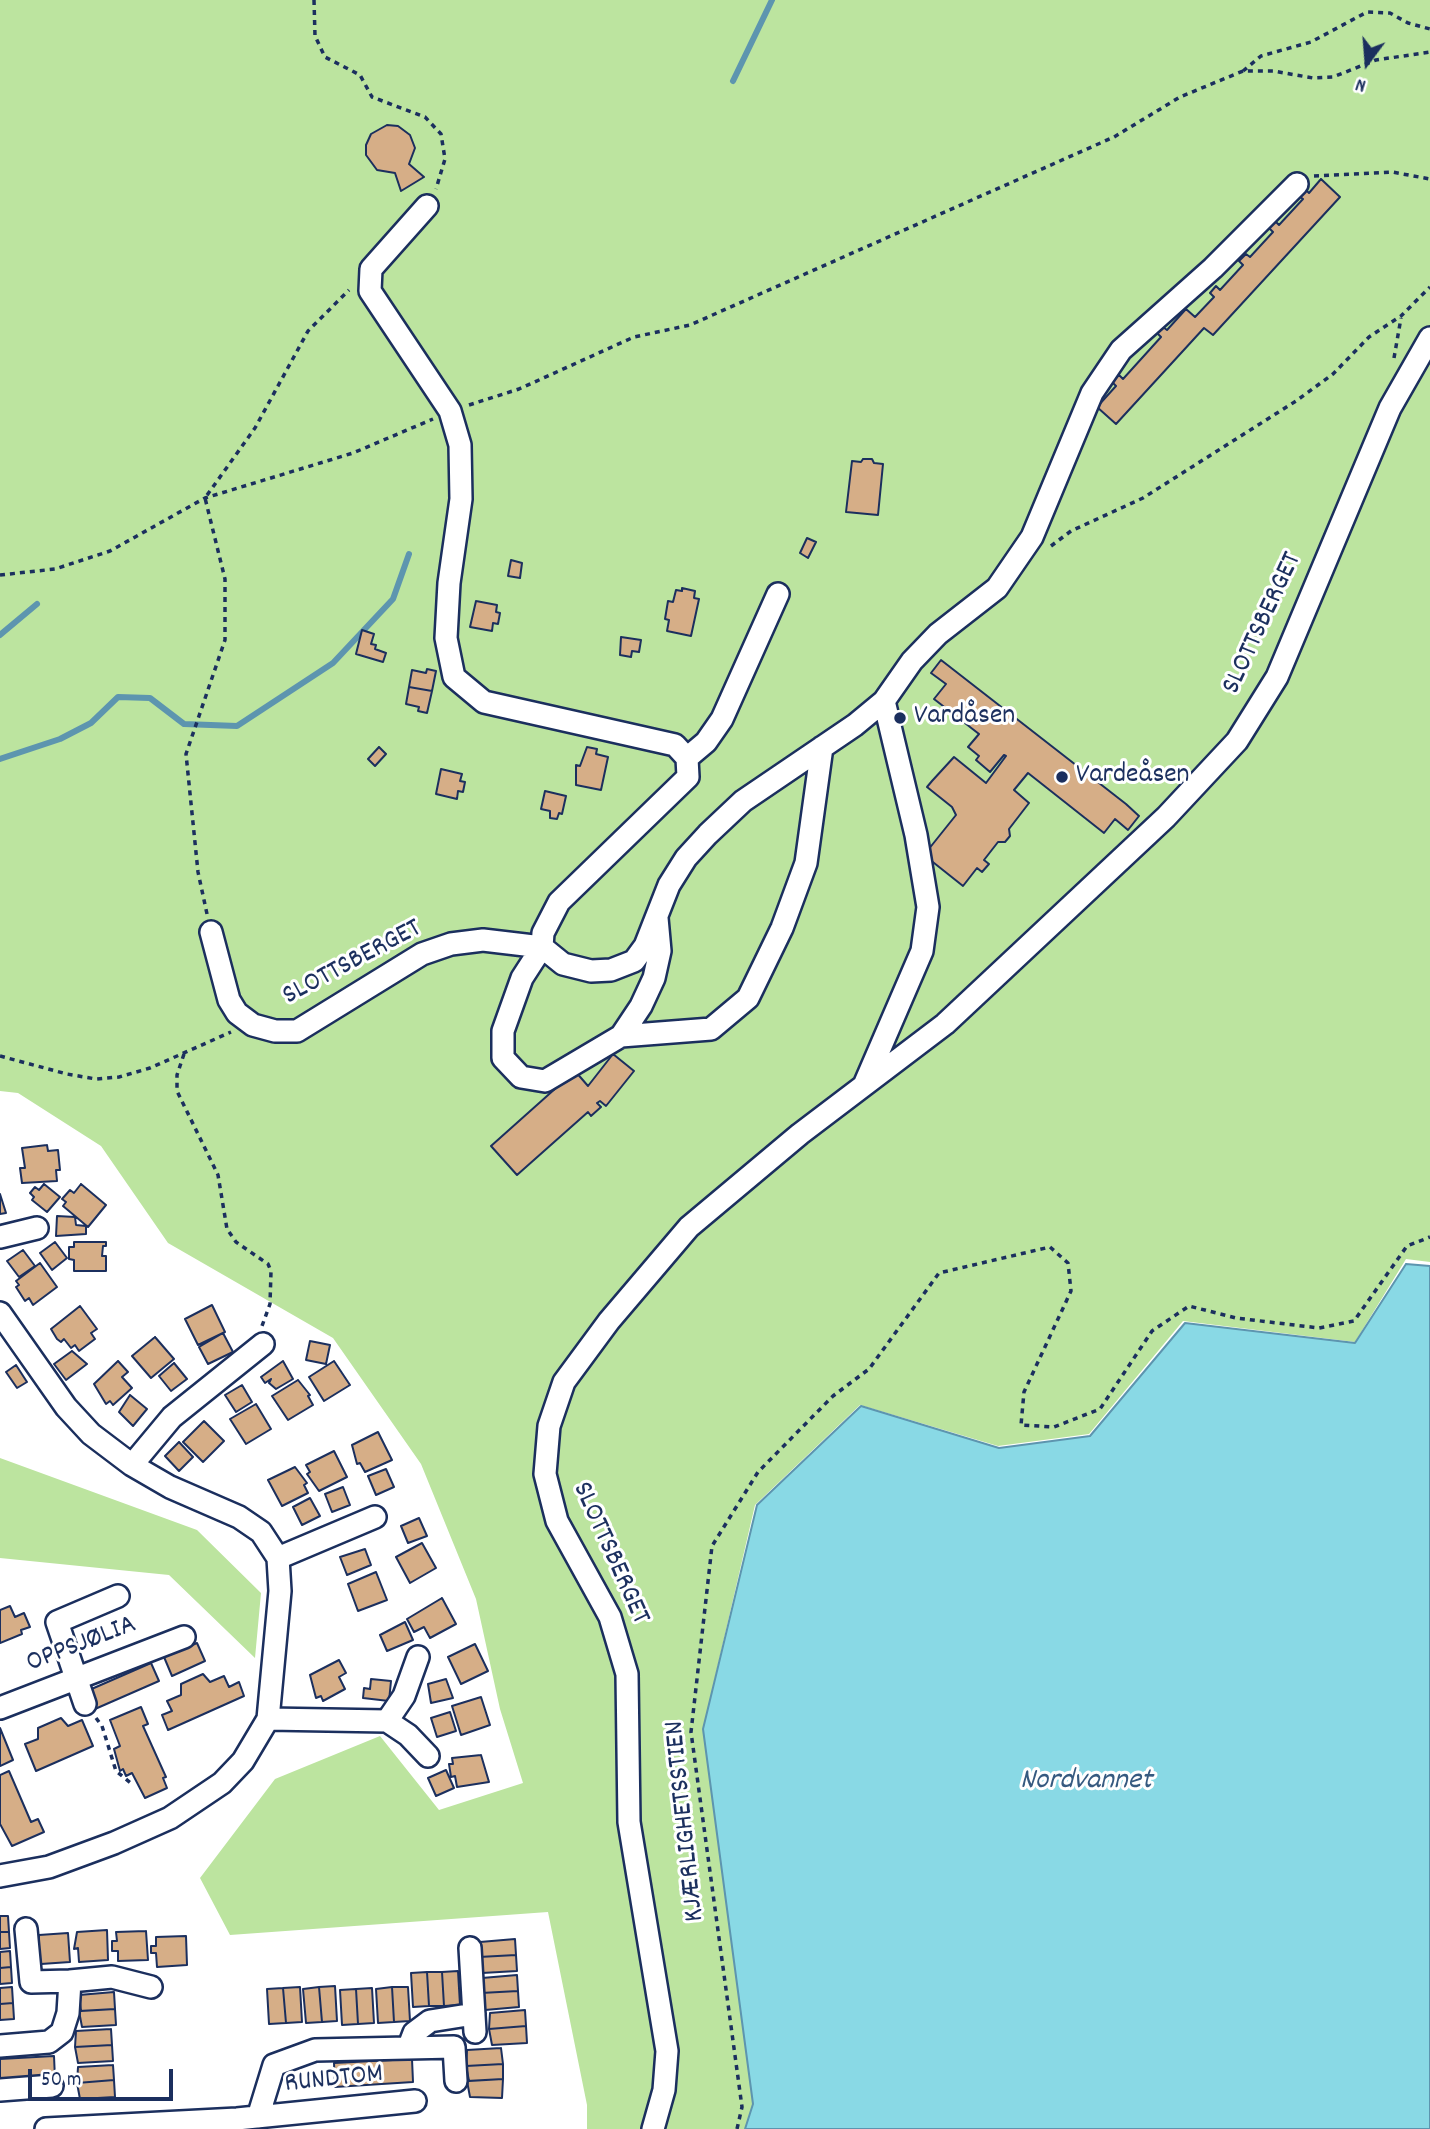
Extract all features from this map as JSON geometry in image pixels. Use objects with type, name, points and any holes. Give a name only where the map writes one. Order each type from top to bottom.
[{"type":"street","name":"SLOTTSBERGET","points":[[211,932],[229,1000],[237,1013],[253,1025],[275,1031],[297,1031],[422,954],[451,944],[484,940],[542,947],[562,964],[591,971],[611,970],[634,961],[669,885],[686,858],[708,834],[743,801],[884,701],[912,661],[938,634],[997,588],[1032,537],[1092,393],[1121,350],[1213,268],[1297,184]]},
{"type":"street","points":[[427,206],[371,269],[370,291],[450,411],[460,445],[461,499],[449,583],[446,638],[454,677],[484,702],[675,745],[687,758],[706,742],[722,719],[778,594]]},
{"type":"street","name":"SLOTTSBERGET","points":[[653,2129],[664,2090],[667,2051],[629,1822],[627,1674],[610,1616],[557,1521],[545,1474],[549,1426],[564,1382],[609,1321],[690,1227],[865,1083],[908,1055],[945,1024],[1166,817],[1237,741],[1277,677],[1390,408],[1430,338]]},
{"type":"street","name":"SLOTTSBERGET","points":[[865,1083],[922,951],[928,907],[916,835],[884,701]]},
{"type":"street","name":"SLOTTSBERGET","points":[[687,758],[688,777],[673,794],[559,902],[543,933],[542,947],[522,978],[503,1031],[503,1058],[521,1077],[545,1080],[621,1037],[710,1029],[748,998],[782,929],[806,863],[822,747]]},
{"type":"street","name":"SLOTTSBERGET","points":[[621,1037],[641,1006],[654,978],[660,951],[657,916]]},
{"type":"street","points":[[0,1237],[37,1228]]},
{"type":"street","points":[[0,1313],[66,1407],[92,1434],[132,1465],[170,1487],[239,1517],[261,1532],[278,1558],[280,1591],[268,1720],[243,1761],[222,1783],[193,1805],[101,1848],[49,1867],[0,1876]]},
{"type":"street","points":[[132,1465],[172,1417],[257,1349]]},
{"type":"street","points":[[278,1558],[375,1517]]},
{"type":"street","points":[[85,1704],[74,1679],[57,1622],[118,1596]]},
{"type":"street","name":"OPPSJØLIA","points":[[0,1708],[184,1637]]},
{"type":"street","points":[[387,1721],[404,1696],[418,1657]]},
{"type":"street","points":[[268,1720],[387,1721],[408,1735],[428,1756]]},
{"type":"street","points":[[26,1929],[32,1992],[71,1981],[111,1977],[151,1987]]},
{"type":"street","points":[[456,2081],[454,2047],[409,2046],[414,2033],[430,2021],[474,2023],[470,1948]]},
{"type":"street","points":[[0,2046],[49,2042],[62,2032],[68,2013],[71,1981]]},
{"type":"street","name":"RUNDTOM","points":[[258,2117],[274,2065],[315,2050],[409,2046]]},
{"type":"street","points":[[0,2090],[52,2086]]},
{"type":"street","name":"RUNDTOM","points":[[46,2129],[258,2117],[415,2101]]},
{"type":"path","points":[[314,0],[315,36],[325,57],[360,75],[372,97],[425,117],[441,134],[445,159],[440,183],[427,206]]},
{"type":"path","points":[[0,575],[55,569],[110,551],[205,498],[353,453],[450,411],[519,389],[635,337],[690,325],[1114,137],[1180,97],[1243,71],[1261,56],[1311,43],[1367,12],[1390,13],[1408,23],[1430,29]]},
{"type":"path","points":[[1243,71],[1273,71],[1313,78],[1333,77],[1376,60],[1430,52]]},
{"type":"path","points":[[1297,184],[1314,176],[1392,172],[1430,179]]},
{"type":"path","points":[[211,932],[198,872],[186,754],[225,640],[225,579],[205,498],[256,428],[308,331],[371,269]]},
{"type":"path","points":[[1050,547],[1071,531],[1143,498],[1296,401],[1333,374],[1369,337],[1401,316],[1430,287]]},
{"type":"path","points":[[0,1056],[96,1079],[119,1077],[184,1054],[220,1035],[253,1025]]},
{"type":"path","points":[[184,1054],[177,1075],[177,1091],[218,1175],[227,1229],[236,1242],[268,1264],[271,1271],[270,1304],[257,1349]]},
{"type":"path","name":"KJÆRLIGHETSSTIEN","points":[[737,2129],[742,2107],[691,1732],[712,1546],[758,1472],[833,1396],[869,1369],[939,1273],[1050,1247],[1068,1263],[1071,1292],[1024,1392],[1021,1425],[1054,1427],[1100,1409],[1153,1331],[1189,1306],[1236,1318],[1319,1328],[1353,1321],[1407,1245],[1430,1237]]},
{"type":"path","points":[[85,1704],[102,1726],[116,1771],[132,1784]]},
{"type":"green space","points":[[0,0],[1430,0],[1430,1262],[1406,1259],[1355,1342],[1183,1321],[1089,1434],[998,1446],[860,1405],[755,1505],[703,1729],[753,2104],[745,2129],[587,2129],[587,2105],[548,1912],[230,1935],[200,1878],[275,1779],[380,1736],[439,1810],[523,1783],[500,1709],[476,1599],[421,1464],[333,1338],[168,1243],[101,1146],[18,1093],[0,1091]]},
{"type":"green space","points":[[0,1458],[197,1530],[261,1593],[255,1658],[169,1575],[0,1558]]},
{"type":"water","name":"Nordvannet","points":[[1406,1264],[1430,1266],[1430,2129],[745,2129],[753,2104],[703,1729],[757,1505],[861,1406],[999,1448],[1090,1436],[1185,1323],[1355,1343]]},
{"type":"building","points":[[387,125],[398,126],[410,135],[415,148],[409,164],[424,177],[401,191],[395,173],[377,170],[366,155],[366,145],[371,134]]},
{"type":"building","points":[[1321,179],[1340,197],[1213,335],[1204,328],[1116,424],[1097,407],[1116,386],[1112,382],[1119,375],[1123,379],[1161,337],[1157,333],[1163,327],[1167,330],[1186,309],[1195,317],[1214,297],[1210,293],[1216,286],[1220,290],[1243,265],[1239,261],[1246,254],[1250,257],[1273,232],[1269,228],[1275,221],[1279,225],[1303,199],[1299,196],[1305,189],[1309,193]]},
{"type":"building","points":[[863,459],[872,459],[874,463],[883,464],[878,515],[846,512],[852,461],[861,462]]},
{"type":"building","points":[[807,538],[816,542],[808,558],[800,553]]},
{"type":"building","points":[[511,560],[522,563],[520,578],[508,576]]},
{"type":"building","points":[[682,588],[695,591],[694,598],[699,599],[691,636],[667,631],[669,620],[665,619],[668,601],[673,602],[676,590],[682,591]]},
{"type":"building","points":[[476,601],[497,605],[496,612],[500,613],[498,624],[493,623],[492,631],[470,627]]},
{"type":"building","points":[[362,630],[374,634],[371,644],[376,645],[375,649],[386,653],[383,662],[356,654]]},
{"type":"building","points":[[621,637],[641,640],[639,652],[632,651],[631,657],[620,655]]},
{"type":"building","name":"Vardeåsen","points":[[941,660],[1126,804],[1139,816],[1128,830],[1115,819],[1104,833],[1028,773],[1014,790],[1029,803],[1009,829],[1010,836],[1005,842],[998,842],[984,860],[989,864],[982,872],[977,868],[963,886],[924,855],[956,815],[952,807],[927,787],[954,757],[986,783],[1006,756],[1004,755],[990,772],[976,760],[979,756],[968,747],[979,734],[934,699],[946,684],[931,673]]},
{"type":"building","points":[[427,669],[436,671],[432,691],[409,687],[412,670],[426,673]]},
{"type":"building","points":[[409,687],[432,691],[427,713],[418,711],[419,707],[406,704]]},
{"type":"building","points":[[379,747],[386,754],[375,766],[368,759]]},
{"type":"building","points":[[587,747],[597,749],[596,754],[608,757],[601,790],[576,785],[576,765],[580,766]]},
{"type":"building","points":[[441,769],[462,774],[460,781],[465,782],[463,792],[458,791],[457,799],[436,794]]},
{"type":"building","points":[[545,791],[566,796],[562,814],[559,813],[557,819],[550,818],[550,811],[541,809]]},
{"type":"building","points":[[613,1054],[634,1071],[606,1106],[600,1101],[597,1103],[601,1107],[591,1116],[588,1112],[517,1175],[491,1146],[575,1071],[588,1086]]},
{"type":"building","points":[[47,1145],[48,1151],[58,1150],[60,1170],[56,1170],[57,1181],[22,1183],[20,1168],[25,1168],[22,1148]]},
{"type":"building","points":[[44,1184],[60,1197],[47,1212],[32,1200],[34,1197],[30,1193],[35,1187],[39,1190]]},
{"type":"building","points":[[81,1184],[106,1205],[88,1227],[63,1206],[66,1202],[62,1199],[70,1190],[74,1193]]},
{"type":"building","points":[[0,1194],[6,1213],[0,1214]]},
{"type":"building","points":[[57,1216],[75,1217],[76,1225],[86,1226],[86,1234],[56,1236]]},
{"type":"building","points":[[55,1242],[67,1258],[52,1270],[40,1253]]},
{"type":"building","points":[[74,1242],[106,1242],[102,1256],[106,1256],[106,1271],[74,1271],[74,1260],[69,1259],[69,1247],[74,1247]]},
{"type":"building","points":[[23,1250],[35,1266],[19,1277],[7,1261]]},
{"type":"building","points":[[40,1263],[57,1287],[33,1305],[29,1298],[25,1301],[16,1287],[19,1285],[16,1281]]},
{"type":"building","points":[[212,1305],[225,1332],[198,1345],[185,1319]]},
{"type":"building","points":[[80,1306],[97,1329],[91,1333],[95,1339],[79,1351],[75,1345],[71,1348],[64,1339],[61,1342],[57,1339],[51,1329]]},
{"type":"building","points":[[223,1333],[233,1352],[208,1364],[199,1347]]},
{"type":"building","points":[[155,1337],[174,1359],[151,1378],[132,1356]]},
{"type":"building","points":[[310,1341],[330,1345],[326,1364],[306,1360]]},
{"type":"building","points":[[72,1351],[87,1364],[66,1380],[54,1364]]},
{"type":"building","points":[[118,1361],[128,1372],[122,1377],[132,1388],[113,1405],[110,1401],[106,1404],[94,1384]]},
{"type":"building","points":[[283,1361],[293,1379],[276,1389],[269,1383],[271,1379],[265,1383],[261,1377]]},
{"type":"building","points":[[334,1361],[350,1385],[324,1401],[309,1377]]},
{"type":"building","points":[[174,1363],[187,1379],[171,1391],[159,1376]]},
{"type":"building","points":[[16,1365],[27,1382],[17,1388],[6,1372]]},
{"type":"building","points":[[298,1380],[310,1395],[308,1396],[313,1405],[288,1420],[272,1396]]},
{"type":"building","points":[[242,1385],[252,1402],[236,1412],[225,1395]]},
{"type":"building","points":[[130,1395],[147,1409],[133,1426],[119,1412]]},
{"type":"building","points":[[256,1404],[271,1429],[246,1444],[230,1419]]},
{"type":"building","points":[[204,1421],[224,1441],[203,1462],[183,1442]]},
{"type":"building","points":[[378,1432],[392,1460],[365,1472],[360,1463],[357,1464],[352,1445]]},
{"type":"building","points":[[179,1442],[193,1457],[179,1471],[165,1456]]},
{"type":"building","points":[[334,1451],[347,1477],[319,1491],[307,1474],[310,1472],[306,1465]]},
{"type":"building","points":[[295,1467],[307,1483],[304,1485],[308,1493],[282,1506],[268,1480]]},
{"type":"building","points":[[386,1469],[394,1487],[376,1495],[368,1476]]},
{"type":"building","points":[[343,1487],[350,1505],[332,1512],[325,1494]]},
{"type":"building","points":[[310,1498],[320,1516],[302,1525],[293,1507]]},
{"type":"building","points":[[419,1518],[427,1536],[408,1543],[401,1526]]},
{"type":"building","points":[[422,1543],[436,1568],[410,1583],[396,1557]]},
{"type":"building","points":[[365,1549],[371,1565],[347,1575],[340,1557]]},
{"type":"building","points":[[376,1572],[387,1600],[358,1611],[348,1584]]},
{"type":"building","points":[[442,1598],[456,1624],[430,1638],[424,1627],[414,1632],[407,1619]]},
{"type":"building","points":[[10,1606],[15,1617],[24,1613],[30,1627],[21,1630],[22,1634],[0,1643],[0,1610]]},
{"type":"building","points":[[405,1622],[413,1640],[387,1651],[380,1635]]},
{"type":"building","points":[[197,1643],[205,1661],[172,1676],[164,1657]]},
{"type":"building","points":[[475,1644],[488,1671],[461,1684],[448,1657]]},
{"type":"building","points":[[339,1660],[346,1673],[339,1677],[345,1689],[323,1701],[321,1696],[316,1698],[310,1675]]},
{"type":"building","points":[[151,1663],[159,1681],[95,1709],[87,1691]]},
{"type":"building","points":[[203,1674],[210,1682],[224,1676],[229,1687],[239,1682],[244,1696],[168,1730],[162,1715],[172,1711],[167,1701],[181,1695],[181,1684]]},
{"type":"building","points":[[371,1679],[391,1681],[389,1701],[363,1698],[364,1688],[370,1689]]},
{"type":"building","points":[[446,1679],[453,1698],[431,1703],[428,1684]]},
{"type":"building","points":[[481,1697],[490,1725],[461,1735],[452,1706]]},
{"type":"building","points":[[141,1707],[148,1724],[143,1726],[166,1777],[163,1778],[167,1788],[145,1798],[132,1773],[126,1776],[123,1769],[120,1771],[114,1749],[120,1746],[110,1720]]},
{"type":"building","points":[[450,1712],[456,1731],[437,1737],[431,1718]]},
{"type":"building","points":[[61,1718],[68,1726],[82,1720],[93,1746],[36,1771],[25,1744],[38,1739],[38,1728]]},
{"type":"building","points":[[0,1728],[13,1760],[0,1766]]},
{"type":"building","points":[[481,1755],[489,1782],[457,1787],[455,1776],[451,1777],[449,1764],[453,1764],[452,1758]]},
{"type":"building","points":[[446,1770],[454,1788],[436,1796],[428,1778]]},
{"type":"building","points":[[9,1771],[31,1822],[38,1819],[44,1832],[12,1846],[0,1824],[0,1775]]},
{"type":"building","points":[[0,1916],[8,1916],[9,1932],[0,1932]]},
{"type":"building","points":[[107,1930],[108,1960],[79,1962],[78,1948],[74,1949],[77,1932]]},
{"type":"building","points":[[146,1931],[148,1960],[118,1961],[118,1951],[112,1951],[112,1941],[117,1941],[116,1932]]},
{"type":"building","points":[[0,1932],[9,1932],[10,1948],[0,1949]]},
{"type":"building","points":[[68,1933],[70,1962],[41,1964],[36,1943],[39,1942],[39,1935]]},
{"type":"building","points":[[186,1936],[187,1965],[157,1967],[156,1953],[151,1953],[151,1946],[156,1946],[156,1937]]},
{"type":"building","points":[[515,1939],[516,1955],[479,1957],[480,1942]]},
{"type":"building","points":[[10,1951],[11,1967],[0,1968],[0,1952]]},
{"type":"building","points":[[516,1955],[517,1971],[482,1973],[479,1957]]},
{"type":"building","points":[[11,1967],[12,1983],[0,1984],[0,1968]]},
{"type":"building","points":[[458,1971],[460,2005],[444,2006],[442,1972]]},
{"type":"building","points":[[427,1972],[442,1972],[444,2006],[429,2006]]},
{"type":"building","points":[[427,1972],[429,2006],[413,2007],[411,1973]]},
{"type":"building","points":[[517,1975],[518,1991],[481,1993],[482,1978]]},
{"type":"building","points":[[335,1986],[337,2021],[322,2022],[319,1987]]},
{"type":"building","points":[[12,1987],[13,2003],[0,2004],[0,1988]]},
{"type":"building","points":[[300,1987],[302,2022],[286,2023],[283,1988]]},
{"type":"building","points":[[319,1987],[322,2022],[306,2023],[303,1989]]},
{"type":"building","points":[[392,1987],[394,2022],[378,2023],[376,1989]]},
{"type":"building","points":[[392,1987],[408,1987],[410,2021],[394,2022]]},
{"type":"building","points":[[283,1988],[286,2023],[269,2024],[267,1989]]},
{"type":"building","points":[[372,1988],[374,2023],[358,2024],[356,1989]]},
{"type":"building","points":[[356,1989],[358,2024],[342,2025],[340,1990]]},
{"type":"building","points":[[518,1991],[519,2007],[485,2010],[481,1993]]},
{"type":"building","points":[[114,1992],[115,2009],[81,2011],[79,1995]]},
{"type":"building","points":[[13,2003],[14,2019],[0,2020],[0,2004]]},
{"type":"building","points":[[115,2009],[116,2025],[82,2027],[79,2011]]},
{"type":"building","points":[[525,2010],[526,2026],[489,2029],[490,2013]]},
{"type":"building","points":[[526,2026],[527,2043],[492,2045],[489,2029]]},
{"type":"building","points":[[111,2029],[112,2045],[75,2047],[76,2031]]},
{"type":"building","points":[[112,2045],[113,2061],[78,2063],[75,2047]]},
{"type":"building","points":[[501,2048],[503,2064],[466,2066],[467,2050]]},
{"type":"building","points":[[54,2056],[55,2079],[0,2082],[0,2059]]},
{"type":"building","points":[[412,2059],[413,2082],[335,2087],[334,2063]]},
{"type":"building","points":[[503,2064],[503,2079],[469,2081],[466,2066]]},
{"type":"building","points":[[113,2065],[114,2080],[77,2083],[78,2067]]},
{"type":"building","points":[[503,2079],[502,2098],[470,2097],[467,2081]]},
{"type":"building","points":[[114,2080],[115,2097],[80,2099],[77,2083]]},
{"type":"waterway","points":[[733,81],[772,0]]},
{"type":"waterway","points":[[0,759],[60,739],[91,723],[118,697],[150,698],[184,724],[237,726],[333,663],[393,599],[409,554]]},
{"type":"waterway","points":[[0,635],[37,604]]},
{"type":"place","name":"Vardåsen","points":[[900,718]]},
{"type":"place","name":"Vardeåsen","points":[[1062,777]]}]
